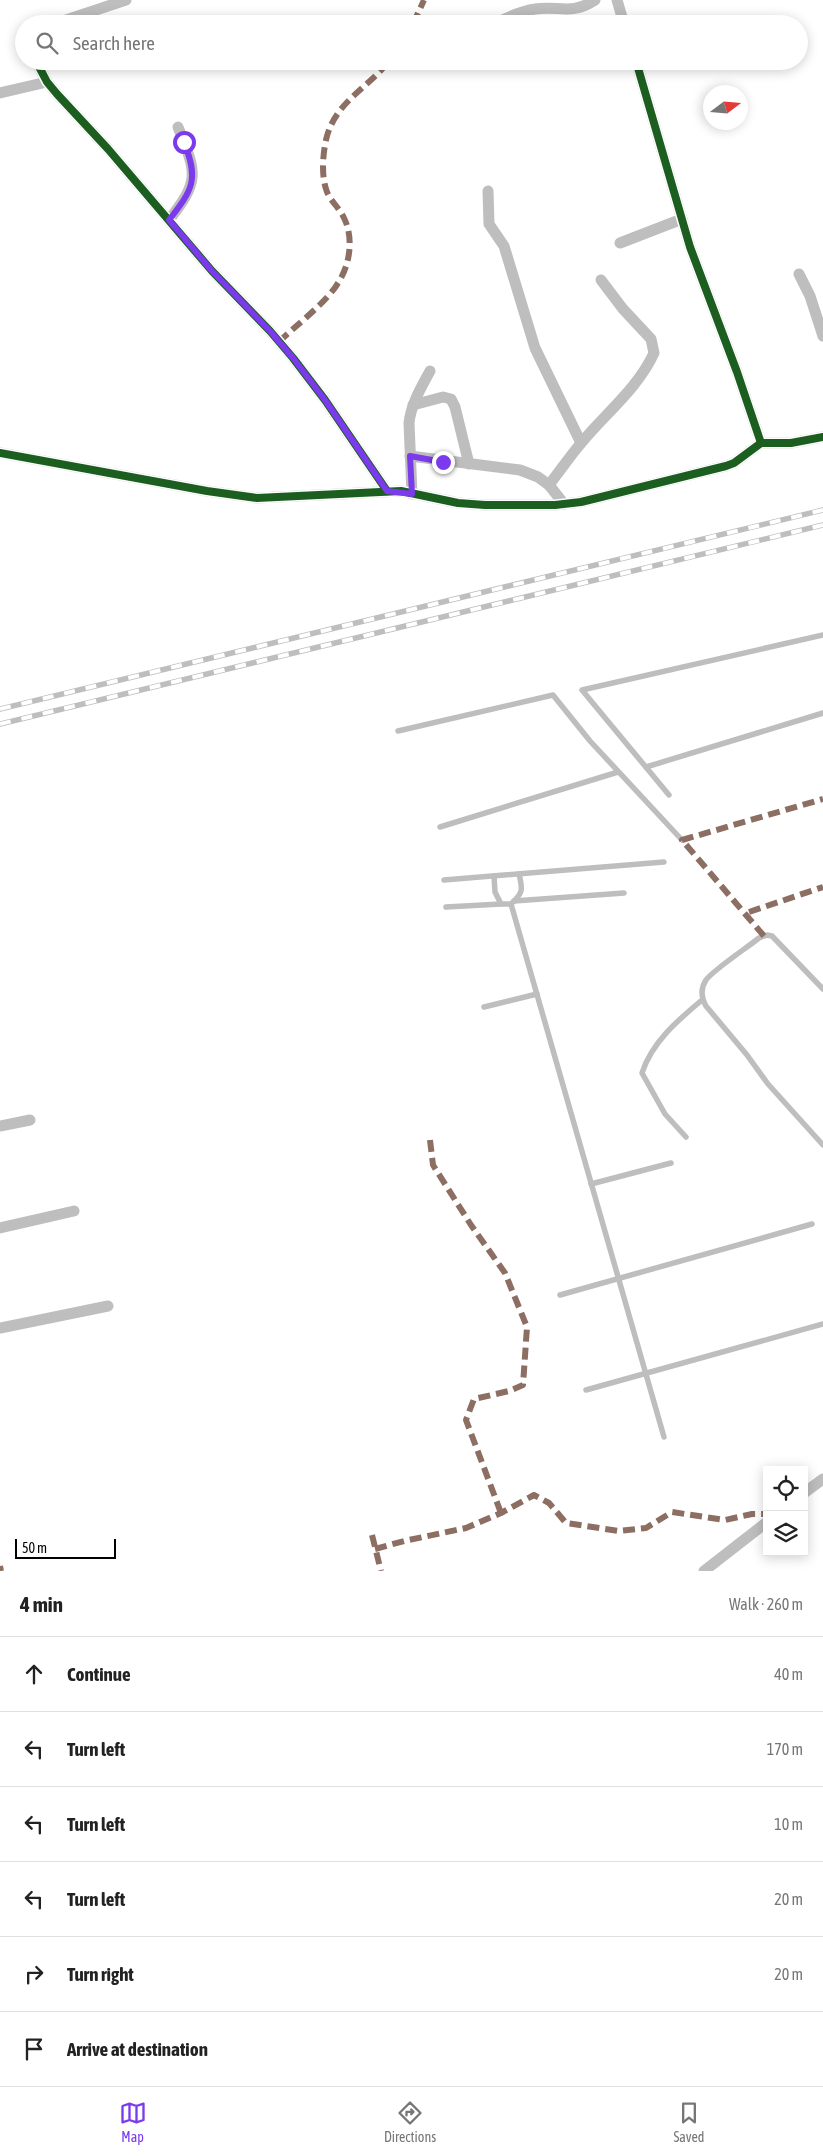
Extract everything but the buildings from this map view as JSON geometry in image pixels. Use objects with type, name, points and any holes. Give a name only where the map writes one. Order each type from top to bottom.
[{"type":"street","points":[[77,15],[105,4],[126,0]]},
{"type":"street","points":[[517,15],[533,9],[566,10],[585,6],[595,0]]},
{"type":"street","points":[[617,0],[621,15]]},
{"type":"street","points":[[41,70],[47,82],[108,149],[212,271],[270,331],[293,358],[325,400],[387,491]]},
{"type":"street","points":[[639,70],[690,247],[737,372],[761,443]]},
{"type":"street","points":[[0,93],[47,82]]},
{"type":"street","points":[[169,220],[187,197],[193,174],[189,156],[178,127]]},
{"type":"street","points":[[488,191],[489,224],[504,246],[535,348],[581,442]]},
{"type":"street","points":[[620,243],[682,219]]},
{"type":"street","points":[[799,274],[810,296],[823,336]]},
{"type":"street","points":[[549,485],[581,442],[608,415],[649,364],[654,353],[650,339],[623,309],[601,280]]},
{"type":"street","points":[[412,494],[409,424],[413,405],[430,371]]},
{"type":"street","points":[[413,405],[443,397],[451,400],[455,407],[468,464]]},
{"type":"street","points":[[0,453],[208,491],[257,498],[387,491],[458,503],[555,506],[590,500],[726,466],[734,463],[761,443],[791,443],[823,437]]},
{"type":"street","points":[[410,456],[520,470],[538,477],[549,485],[564,504]]},
{"type":"street","points":[[0,1126],[30,1120]]},
{"type":"street","points":[[0,1228],[74,1211]]},
{"type":"street","points":[[0,1328],[108,1306]]},
{"type":"street","points":[[808,1490],[823,1479]]},
{"type":"street","points":[[704,1571],[763,1525]]},
{"type":"lane","points":[[669,795],[582,690],[823,635]]},
{"type":"lane","points":[[398,731],[553,695],[618,772],[682,840]]},
{"type":"lane","points":[[646,767],[823,713]]},
{"type":"lane","points":[[440,827],[618,772]]},
{"type":"lane","points":[[444,880],[664,862]]},
{"type":"lane","points":[[513,903],[521,896],[522,885],[519,874]]},
{"type":"lane","points":[[494,876],[495,892],[501,904]]},
{"type":"lane","points":[[446,907],[624,893]]},
{"type":"lane","points":[[513,903],[537,994],[664,1437]]},
{"type":"lane","points":[[823,989],[772,936],[767,935],[759,938],[706,979],[702,991],[702,1000],[768,1084],[823,1144]]},
{"type":"lane","points":[[484,1007],[537,994]]},
{"type":"lane","points":[[686,1137],[665,1114],[642,1073],[647,1059],[666,1032],[702,1000]]},
{"type":"lane","points":[[591,1184],[671,1163]]},
{"type":"lane","points":[[560,1294],[812,1224]]},
{"type":"lane","points":[[586,1390],[823,1324]]},
{"type":"railway","points":[[0,709],[823,510]]},
{"type":"railway","points":[[0,724],[823,525]]},
{"type":"marked path","points":[[417,15],[424,0]]},
{"type":"marked path","points":[[279,342],[327,298],[342,276],[348,260],[350,243],[344,218],[329,197],[324,183],[323,162],[327,136],[338,113],[345,104],[382,70]]},
{"type":"marked path","points":[[764,936],[682,840],[823,799]]},
{"type":"marked path","points":[[749,912],[823,887]]},
{"type":"marked path","points":[[430,1140],[433,1165],[471,1225],[505,1273],[527,1327],[523,1385],[509,1391],[474,1399],[466,1420],[501,1513]]},
{"type":"marked path","points":[[375,1549],[466,1528],[501,1513],[534,1495],[549,1503],[566,1523],[619,1531],[646,1528],[672,1512],[725,1520],[752,1514],[763,1514]]},
{"type":"marked path","points":[[372,1535],[381,1571]]},
{"type":"marked path","points":[[0,1566],[1,1571]]},
{"type":"cycle path","points":[[41,70],[47,82],[57,94],[108,149],[212,271],[270,331],[293,358],[325,400],[387,491]]},
{"type":"cycle path","points":[[639,70],[690,247],[737,372],[761,443]]},
{"type":"cycle path","points":[[0,453],[207,491],[257,498],[401,491],[458,503],[555,505],[581,502],[726,466],[734,463],[761,443],[791,443],[823,437]]},
{"type":"route","points":[[184,142],[193,174],[191,187],[187,197],[169,220],[212,271],[270,331],[293,358],[325,400],[387,491],[401,491],[412,494],[410,456],[443,462]]}]
